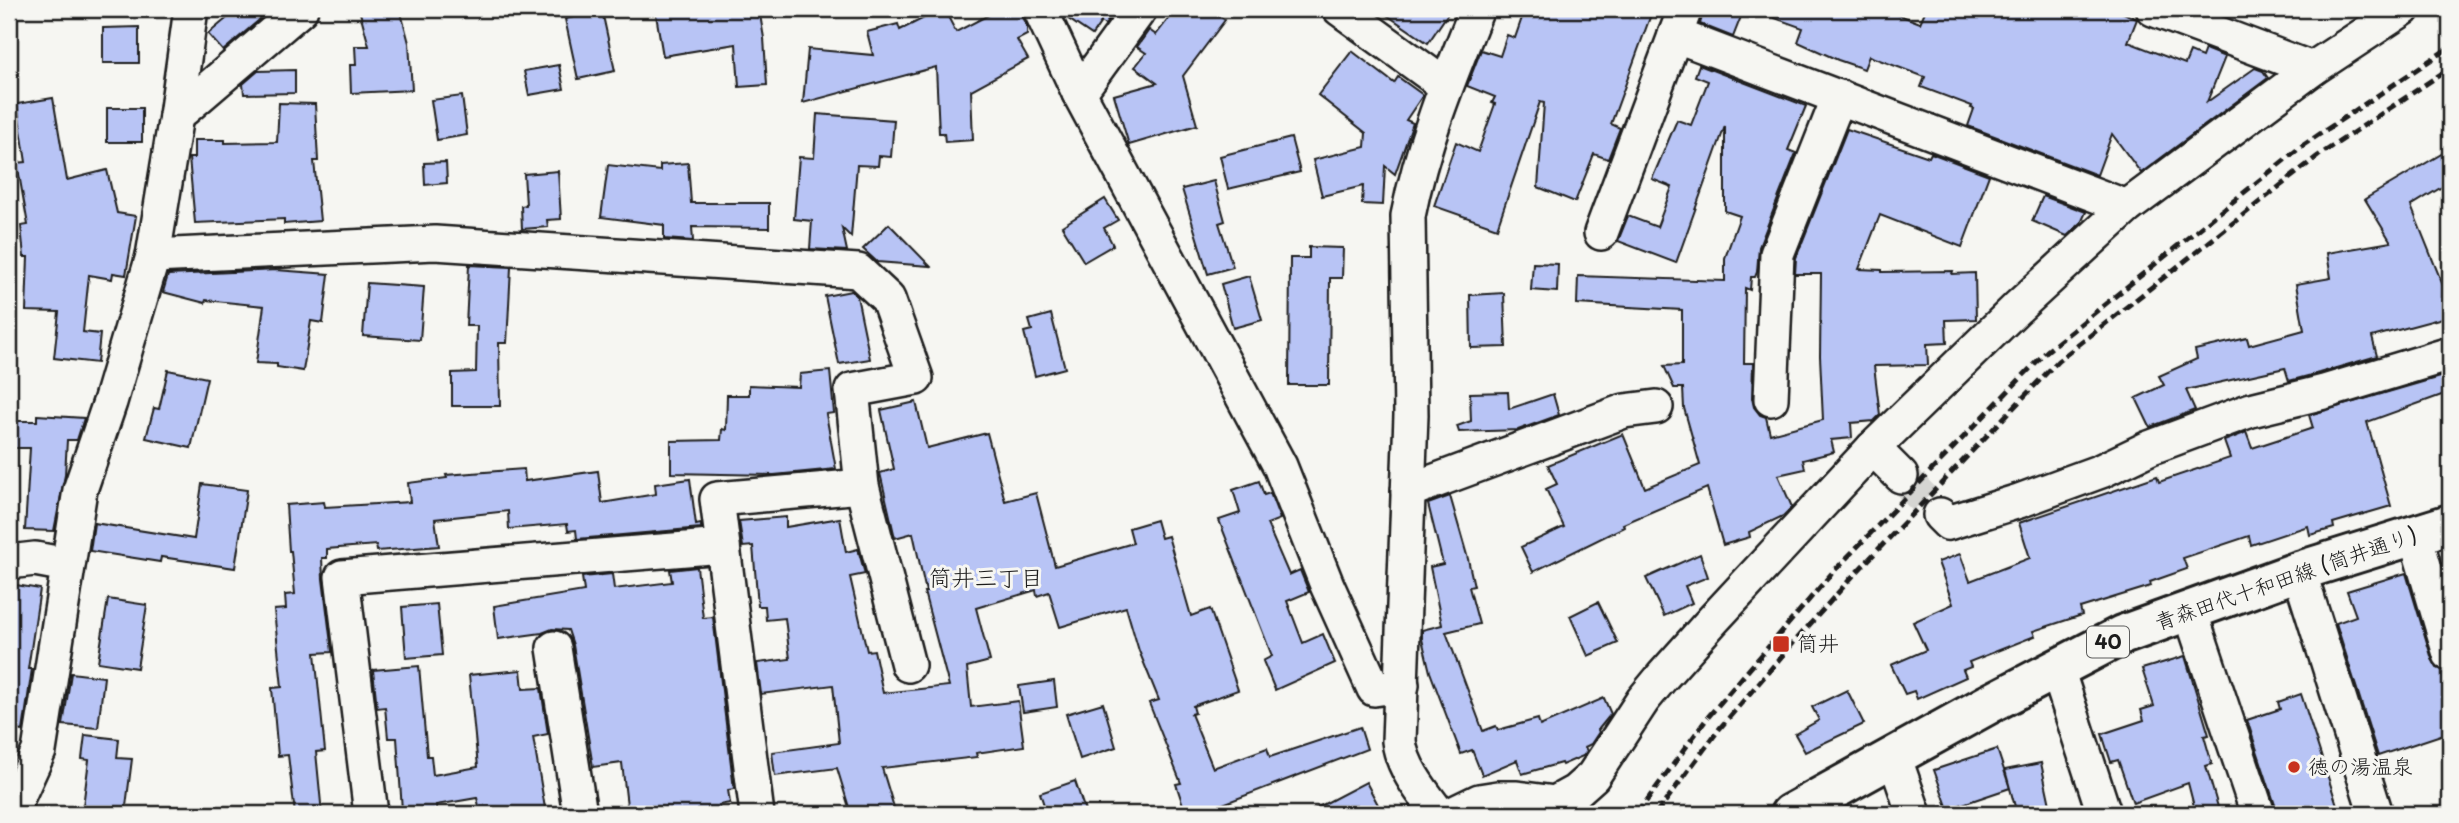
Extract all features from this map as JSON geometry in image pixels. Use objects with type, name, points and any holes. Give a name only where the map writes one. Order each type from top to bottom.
[{"type":"main road","name":"青森田代十和田線 (筒井通り)","points":[[1790,814],[2122,635],[2299,571],[2433,530]]},
{"type":"street","points":[[10,814],[39,751],[80,490],[110,402],[153,256],[191,9]]},
{"type":"street","points":[[176,116],[300,9]]},
{"type":"street","points":[[1040,9],[1079,93],[1280,466],[1327,585],[1374,689],[1402,685]]},
{"type":"street","points":[[1079,93],[1140,9]]},
{"type":"street","points":[[1340,9],[1446,86]]},
{"type":"street","points":[[1439,814],[1421,790],[1400,751],[1411,390],[1408,216],[1413,189],[1446,86],[1477,9]]},
{"type":"street","points":[[2153,9],[2312,69]]},
{"type":"street","points":[[1452,814],[1479,801],[1498,797],[1555,803],[1575,792],[1593,776],[1643,700],[1662,677],[1872,448],[2017,308],[2127,207],[2312,69],[2403,9]]},
{"type":"street","points":[[1601,233],[1680,22],[1839,97],[2127,207]]},
{"type":"street","points":[[1771,398],[1777,254],[1839,97]]},
{"type":"street","points":[[153,256],[435,243],[858,271],[888,299],[916,378],[852,390],[862,486],[908,665]]},
{"type":"street","points":[[1940,515],[1948,523],[2019,501],[2251,410],[2325,393],[2450,354]]},
{"type":"street","points":[[1408,491],[1624,411],[1656,407]]},
{"type":"street","points":[[1872,448],[1901,476]]},
{"type":"street","points":[[757,814],[717,499],[862,486]]},
{"type":"street","points":[[2433,530],[2450,654]]},
{"type":"street","points":[[371,814],[342,577],[723,546]]},
{"type":"street","points":[[9,562],[35,559],[67,565]]},
{"type":"street","points":[[2299,571],[2376,814]]},
{"type":"street","points":[[2190,611],[2258,814]]},
{"type":"street","points":[[554,648],[580,814]]},
{"type":"street","points":[[2057,669],[2105,813]]},
{"type":"street","points":[[1894,756],[1914,814]]},
{"type":"building","points":[[238,9],[272,9],[223,51],[208,34]]},
{"type":"building","points":[[359,9],[400,9],[409,43],[412,90],[351,93],[350,65],[356,65],[355,46],[369,46]]},
{"type":"building","points":[[655,9],[759,9],[767,85],[739,87],[736,44],[663,56]]},
{"type":"building","points":[[942,9],[956,32],[1000,9],[1018,9],[1027,27],[1027,35],[1017,40],[1028,59],[971,90],[973,140],[945,142],[944,133],[939,133],[936,67],[803,103],[808,49],[873,55],[867,32],[898,24],[900,30]]},
{"type":"building","points":[[1061,9],[1116,9],[1105,25],[1101,22],[1092,35],[1064,16]]},
{"type":"building","points":[[1176,9],[1210,9],[1225,20],[1183,76],[1197,125],[1129,145],[1114,95],[1157,83],[1135,67],[1146,53],[1137,47],[1149,30],[1156,35]]},
{"type":"building","points":[[1378,9],[1451,9],[1428,43]]},
{"type":"building","points":[[1525,9],[1653,9],[1611,124],[1620,128],[1608,159],[1594,154],[1575,202],[1538,187],[1544,103],[1540,102],[1497,228],[1434,206],[1456,142],[1478,152],[1495,104],[1492,103],[1495,97],[1467,86],[1481,50],[1500,56],[1507,35],[1515,38]]},
{"type":"building","points":[[1704,9],[1744,9],[1733,37],[1700,24]]},
{"type":"building","points":[[1758,9],[1884,9],[1920,23],[1926,9],[2115,9],[2137,19],[2128,42],[2185,64],[2190,52],[2202,57],[2205,49],[2225,57],[2207,102],[2255,68],[2263,71],[2268,78],[2141,173],[2112,134],[2097,175],[1968,126],[1974,109],[1972,106],[1921,87],[1925,77],[1869,56],[1864,69],[1838,60],[1798,42],[1803,28],[1758,12]]},
{"type":"building","points":[[602,11],[615,71],[578,79],[565,19]]},
{"type":"building","points":[[139,27],[139,63],[103,63],[103,28]]},
{"type":"building","points":[[1352,51],[1394,83],[1398,77],[1423,95],[1406,120],[1413,123],[1395,174],[1385,166],[1383,205],[1362,204],[1363,186],[1322,196],[1313,160],[1365,147],[1366,133],[1318,95]]},
{"type":"building","points":[[559,65],[564,89],[529,95],[524,71]]},
{"type":"building","points":[[1699,65],[1806,106],[1788,150],[1796,153],[1759,247],[1757,272],[1755,277],[1751,277],[1750,290],[1745,288],[1744,363],[1753,363],[1754,407],[1760,415],[1766,417],[1770,434],[1823,420],[1820,356],[1821,274],[1795,274],[1796,258],[1847,129],[1929,157],[1931,153],[1989,175],[1962,247],[1880,215],[1859,269],[1882,272],[1975,273],[1976,319],[1946,320],[1947,343],[1927,344],[1928,365],[1874,366],[1880,415],[1874,421],[1851,423],[1852,438],[1831,440],[1834,452],[1803,460],[1805,469],[1778,475],[1792,507],[1783,516],[1749,532],[1750,537],[1723,545],[1707,488],[1623,524],[1624,527],[1533,572],[1521,547],[1564,527],[1546,489],[1557,484],[1548,465],[1623,434],[1645,488],[1700,465],[1684,408],[1683,388],[1674,388],[1664,366],[1682,365],[1682,310],[1577,304],[1578,276],[1725,281],[1725,258],[1740,216],[1725,211],[1725,126],[1676,263],[1618,241],[1628,216],[1657,227],[1672,187],[1652,179],[1677,120],[1691,125],[1708,81],[1695,76]]},
{"type":"building","points":[[295,70],[295,93],[244,94],[243,84],[258,71]]},
{"type":"building","points":[[462,96],[467,135],[437,140],[431,100]]},
{"type":"building","points":[[53,98],[67,180],[107,170],[117,213],[136,216],[126,275],[113,273],[112,279],[89,275],[83,332],[100,334],[97,363],[54,358],[59,312],[26,311],[28,257],[24,257],[21,226],[28,225],[17,163],[26,162],[17,104]]},
{"type":"building","points":[[279,103],[315,104],[318,161],[314,161],[320,221],[284,224],[284,219],[195,223],[189,158],[194,158],[194,140],[225,140],[225,143],[277,142]]},
{"type":"building","points":[[107,108],[142,108],[142,142],[107,142]]},
{"type":"building","points":[[817,114],[894,120],[891,157],[879,156],[878,166],[857,165],[851,237],[842,228],[847,251],[810,249],[812,221],[794,219],[799,157],[814,158]]},
{"type":"building","points":[[1291,138],[1300,172],[1228,189],[1220,156]]},
{"type":"building","points":[[2450,149],[2450,182],[2411,206],[2450,303],[2450,316],[2372,337],[2377,356],[2319,373],[2289,381],[2285,368],[2186,390],[2195,410],[2150,427],[2136,398],[2164,385],[2159,376],[2197,359],[2195,350],[2247,338],[2249,345],[2304,330],[2296,284],[2331,278],[2327,253],[2391,242],[2365,199]]},
{"type":"building","points":[[446,162],[447,183],[425,185],[424,163]]},
{"type":"building","points":[[688,163],[691,203],[769,203],[769,228],[692,227],[693,241],[664,239],[664,225],[601,217],[608,165],[660,171],[660,165]]},
{"type":"building","points":[[558,171],[561,219],[547,220],[548,227],[522,229],[521,206],[526,205],[524,174]]},
{"type":"building","points":[[1214,181],[1225,221],[1219,223],[1233,267],[1208,274],[1182,189]]},
{"type":"building","points":[[2043,196],[2086,212],[2081,223],[2067,236],[2032,221]]},
{"type":"building","points":[[1105,199],[1118,220],[1104,228],[1113,245],[1084,262],[1062,226]]},
{"type":"building","points":[[889,224],[930,266],[877,262],[863,249]]},
{"type":"building","points":[[1309,247],[1343,248],[1342,278],[1330,278],[1329,385],[1289,385],[1290,258],[1309,258]]},
{"type":"building","points":[[1533,263],[1558,264],[1557,292],[1531,290]]},
{"type":"building","points":[[469,265],[511,267],[507,343],[499,343],[500,406],[452,406],[452,373],[476,372],[477,326],[466,326]]},
{"type":"building","points":[[276,270],[329,274],[323,323],[311,321],[303,371],[277,367],[277,364],[256,363],[264,306],[206,300],[205,303],[163,292],[168,275]]},
{"type":"building","points":[[1249,276],[1262,320],[1233,328],[1221,284]]},
{"type":"building","points":[[367,283],[424,287],[420,340],[363,336]]},
{"type":"building","points":[[851,291],[857,296],[870,359],[839,364],[825,296]]},
{"type":"building","points":[[1504,293],[1506,347],[1471,348],[1470,295]]},
{"type":"building","points":[[1051,314],[1065,368],[1035,376],[1024,332],[1032,330],[1029,320]]},
{"type":"building","points":[[168,370],[207,378],[191,448],[146,438],[154,408],[159,409]]},
{"type":"building","points":[[830,371],[834,413],[826,414],[836,469],[774,475],[671,473],[671,441],[721,440],[722,429],[726,430],[727,395],[749,395],[749,385],[799,387],[800,374]]},
{"type":"building","points":[[2450,374],[2450,392],[2367,422],[2391,506],[2333,523],[2334,528],[2310,535],[2308,526],[2251,545],[2249,536],[2183,558],[2187,569],[2150,582],[2151,586],[2080,608],[2082,615],[2033,631],[2035,636],[1969,662],[1971,667],[1963,670],[1966,677],[1917,699],[1914,691],[1905,694],[1891,665],[1926,650],[1913,622],[1953,604],[1938,562],[1960,554],[1970,581],[2030,558],[2019,523],[2157,476],[2159,482],[2230,458],[2224,441],[2246,432],[2252,448],[2313,428],[2309,415]]},
{"type":"building","points":[[1508,392],[1509,409],[1553,394],[1559,415],[1518,430],[1459,432],[1457,426],[1471,421],[1470,393]]},
{"type":"building","points":[[916,402],[927,448],[987,433],[1005,501],[1036,493],[1055,566],[1133,543],[1129,528],[1156,520],[1161,538],[1168,536],[1191,616],[1210,609],[1238,690],[1193,706],[1195,713],[1191,714],[1213,768],[1267,748],[1270,757],[1360,727],[1367,749],[1223,804],[1186,814],[1176,784],[1181,783],[1149,703],[1159,700],[1139,651],[1126,607],[1060,627],[1049,592],[1037,596],[1036,590],[976,608],[990,661],[967,667],[971,707],[1018,701],[1024,746],[976,753],[977,757],[882,768],[896,814],[851,814],[837,768],[775,776],[772,752],[839,743],[833,685],[761,694],[757,663],[790,659],[785,618],[766,620],[765,606],[758,606],[753,546],[743,547],[739,521],[786,517],[786,527],[840,518],[846,552],[858,549],[865,574],[850,577],[867,651],[874,650],[883,693],[949,686],[924,592],[913,533],[895,538],[880,473],[894,469],[881,410]]},
{"type":"building","points":[[37,415],[84,418],[77,440],[67,440],[65,475],[54,531],[25,530],[30,448],[14,448],[15,421],[37,421]]},
{"type":"building","points":[[524,469],[525,481],[598,471],[602,503],[656,494],[655,484],[690,479],[696,525],[701,524],[701,528],[577,539],[576,530],[568,531],[567,524],[509,529],[508,511],[435,519],[439,546],[377,551],[376,545],[327,549],[327,558],[322,558],[323,579],[332,652],[315,653],[325,751],[316,752],[322,814],[295,814],[288,755],[278,756],[272,688],[282,687],[274,610],[286,609],[285,595],[295,594],[286,505],[324,502],[325,507],[410,502],[408,483],[447,478],[446,475]]},
{"type":"building","points":[[1259,481],[1264,495],[1270,493],[1280,519],[1267,524],[1289,575],[1300,570],[1309,592],[1287,601],[1303,643],[1323,634],[1335,663],[1275,690],[1263,661],[1272,656],[1219,520],[1240,513],[1233,490]]},
{"type":"building","points":[[202,484],[247,490],[235,568],[161,557],[160,562],[90,551],[94,523],[194,539]]},
{"type":"building","points":[[1450,496],[1468,559],[1474,586],[1469,587],[1479,624],[1446,632],[1483,731],[1496,726],[1498,730],[1538,719],[1540,726],[1604,698],[1611,714],[1591,744],[1585,747],[1587,751],[1583,756],[1562,765],[1561,763],[1522,774],[1517,760],[1482,775],[1472,750],[1461,754],[1430,672],[1422,639],[1422,630],[1442,625],[1430,567],[1443,564],[1428,504]]},
{"type":"building","points":[[1700,554],[1708,577],[1685,586],[1692,603],[1664,616],[1646,578]]},
{"type":"building","points":[[2450,560],[2450,587],[2443,562]]},
{"type":"building","points":[[697,567],[703,618],[713,617],[734,789],[728,790],[730,803],[719,805],[720,814],[628,814],[622,763],[593,767],[573,645],[568,630],[552,629],[542,633],[498,639],[494,606],[584,591],[582,577],[612,574],[614,589],[672,582],[670,570]]},
{"type":"building","points":[[2406,573],[2432,659],[2437,668],[2450,673],[2450,732],[2378,756],[2336,623],[2356,616],[2347,591]]},
{"type":"building","points":[[16,585],[40,589],[28,669],[32,669],[23,731],[9,729],[9,604],[12,605]]},
{"type":"building","points":[[108,599],[147,605],[137,668],[98,662]]},
{"type":"building","points":[[1598,602],[1618,643],[1588,656],[1570,616]]},
{"type":"building","points":[[437,604],[442,655],[406,658],[402,607]]},
{"type":"building","points":[[2185,656],[2209,735],[2204,736],[2212,764],[2206,766],[2220,814],[2196,814],[2188,783],[2133,803],[2118,760],[2111,762],[2102,734],[2144,720],[2141,710],[2154,706],[2142,669]]},
{"type":"building","points":[[419,666],[427,756],[431,756],[433,775],[478,767],[469,675],[521,670],[523,689],[541,688],[548,734],[533,737],[546,814],[481,814],[477,798],[436,805],[437,814],[409,814],[408,809],[402,810],[397,738],[388,738],[385,707],[377,708],[373,670]]},
{"type":"building","points":[[71,673],[104,677],[98,728],[63,725]]},
{"type":"building","points":[[1054,681],[1057,707],[1023,712],[1019,686]]},
{"type":"building","points":[[1847,690],[1864,724],[1805,752],[1795,734],[1819,720],[1812,707]]},
{"type":"building","name":"徳の湯温泉","points":[[2301,694],[2340,814],[2278,814],[2247,720],[2280,709],[2278,702]]},
{"type":"building","points":[[1103,703],[1116,747],[1080,759],[1066,714]]},
{"type":"building","points":[[85,735],[119,739],[117,758],[132,759],[125,814],[82,814],[89,760],[82,759]]},
{"type":"building","points":[[1997,749],[2010,788],[1948,809],[1934,770]]},
{"type":"building","points":[[2041,763],[2052,814],[2017,814],[2005,770]]},
{"type":"building","points":[[1075,781],[1086,814],[1047,814],[1040,793]]},
{"type":"building","points":[[1366,782],[1383,814],[1305,814]]},
{"type":"tunnel","points":[[1901,476],[1940,515]]},
{"type":"railway","points":[[1637,814],[1708,717],[1833,572],[2047,351],[2302,146],[2450,47]]},
{"type":"railway","points":[[1656,814],[1720,728],[1788,649],[1852,577],[2058,361],[2318,156],[2450,68]]},
{"type":"place","name":"筒井","points":[[1781,644]]},
{"type":"place","name":"徳の湯温泉","points":[[2294,767]]},
{"type":"district","name":"筒井三丁目","points":[[986,578]]}]
